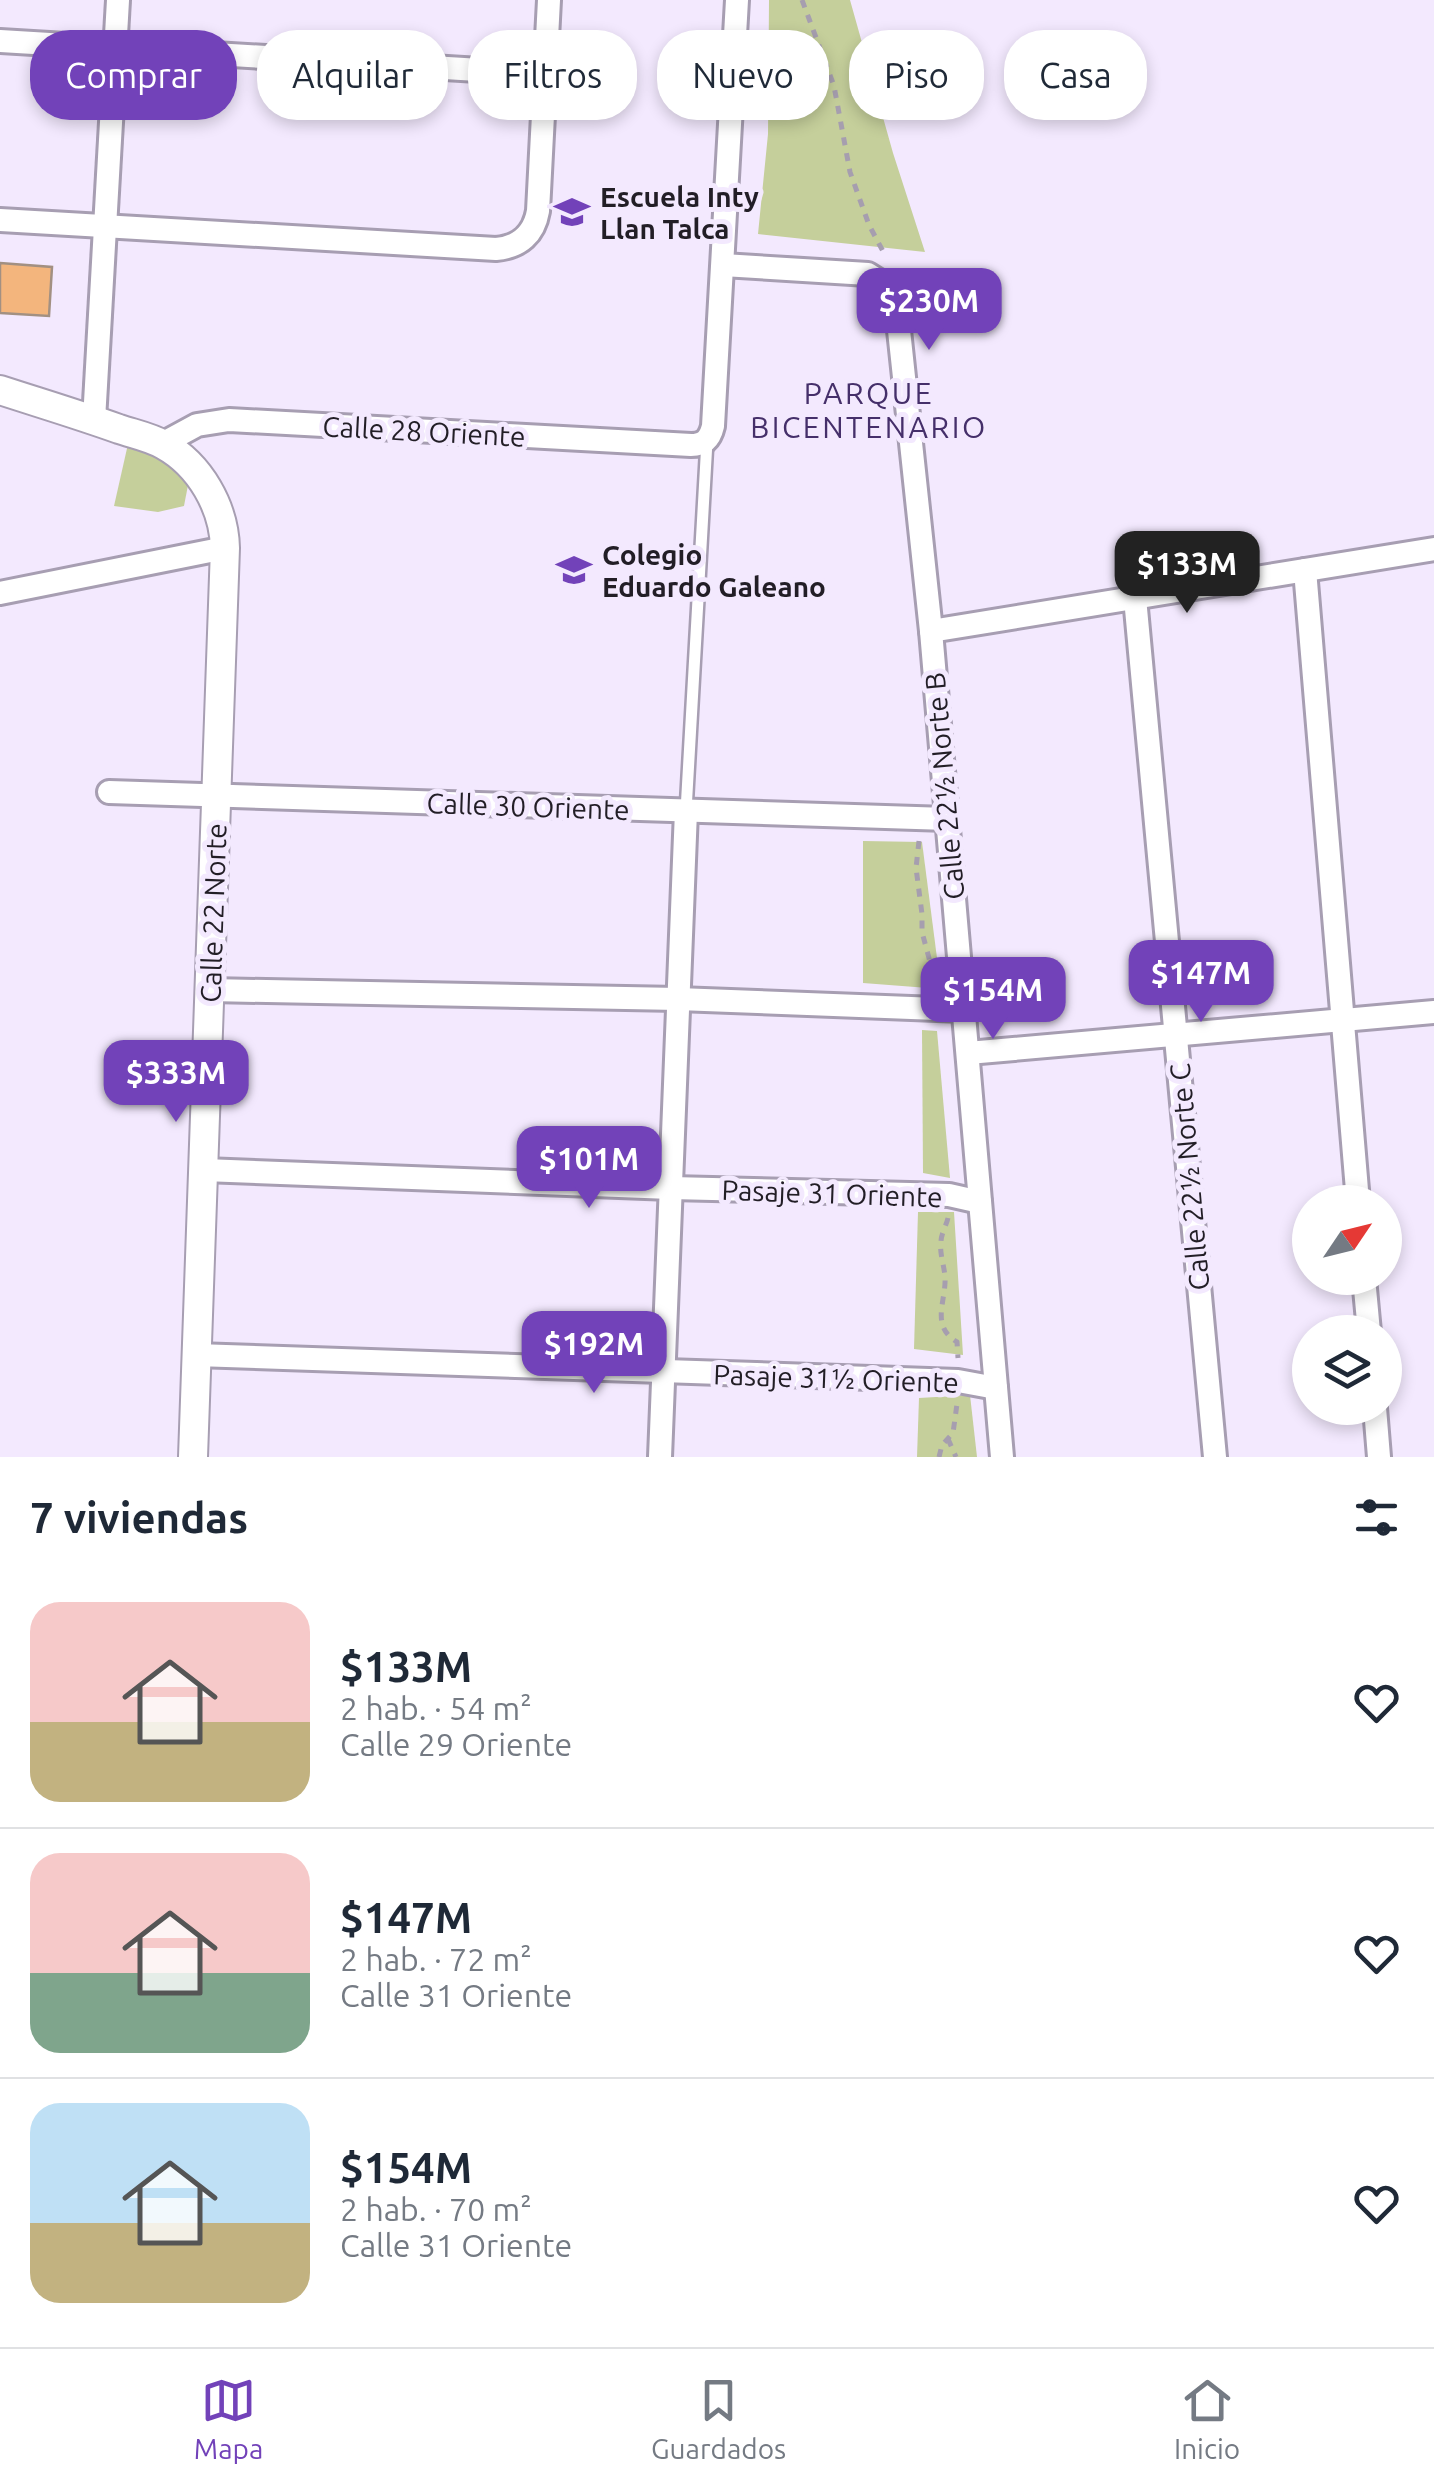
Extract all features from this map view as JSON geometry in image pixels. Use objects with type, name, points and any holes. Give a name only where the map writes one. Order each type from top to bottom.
[{"type":"street","points":[[116,30],[118,0]]},
{"type":"street","points":[[548,30],[549,0]]},
{"type":"street","points":[[698,443],[712,434],[714,426],[737,0]]},
{"type":"street","points":[[0,41],[30,43]]},
{"type":"street","points":[[237,55],[468,69]]},
{"type":"street","points":[[94,420],[111,120]]},
{"type":"street","points":[[0,220],[496,249],[517,244],[532,230],[538,210],[543,120]]},
{"type":"street","points":[[723,264],[857,272],[887,286]]},
{"type":"street","name":"Calle 22½ Norte B","points":[[887,286],[898,312],[932,632],[1002,1457]]},
{"type":"street","points":[[0,390],[162,444]]},
{"type":"street","name":"Calle 28 Oriente","points":[[162,444],[198,426],[229,420],[698,443]]},
{"type":"street","name":"Calle 22 Norte","points":[[162,444],[188,464],[210,492],[223,526],[225,548],[193,1457]]},
{"type":"street","points":[[0,593],[225,548]]},
{"type":"street","points":[[932,632],[1434,550]]},
{"type":"street","points":[[1306,570],[1357,1185]]},
{"type":"street","name":"Calle 22½ Norte C","points":[[1135,598],[1214,1457]]},
{"type":"street","name":"Calle 30 Oriente","points":[[109,792],[947,819]]},
{"type":"street","points":[[660,1457],[686,811]]},
{"type":"street","points":[[210,990],[678,999],[964,1010]]},
{"type":"street","points":[[968,1053],[1434,1012]]},
{"type":"street","name":"Pasaje 31 Oriente","points":[[204,1170],[948,1195],[980,1202]]},
{"type":"street","name":"Pasaje 31½ Oriente","points":[[196,1355],[958,1381],[996,1388]]},
{"type":"street","points":[[1376,1425],[1379,1457]]},
{"type":"lane","points":[[686,811],[698,443]]},
{"type":"path","points":[[802,0],[834,86],[850,172],[869,226],[888,260],[892,274],[887,286]]},
{"type":"path","points":[[922,819],[916,868],[922,932],[934,979],[935,1010]]},
{"type":"path","points":[[940,1457],[942,1445],[952,1433],[958,1381],[956,1342],[946,1336],[940,1320],[945,1285],[940,1242],[948,1222],[948,1195]]},
{"type":"path","points":[[948,1438],[956,1457]]},
{"type":"green space","points":[[769,0],[850,0],[858,30],[849,30],[849,120],[884,120],[925,252],[758,234],[768,120],[829,120],[829,30],[769,30]]},
{"type":"green space","points":[[128,444],[172,462],[188,485],[184,506],[158,512],[114,506]]},
{"type":"green space","points":[[863,841],[922,842],[941,989],[863,983]]},
{"type":"green space","points":[[922,1030],[937,1031],[950,1178],[923,1173]]},
{"type":"green space","points":[[918,1212],[954,1212],[963,1355],[914,1349]]},
{"type":"green space","points":[[970,1395],[977,1457],[917,1457],[919,1398]]},
{"type":"building","points":[[0,263],[52,267],[49,316],[0,313]]},
{"type":"place","name":"Escuela Inty Llan Talca","points":[[572,212]]},
{"type":"place","name":"Colegio Eduardo Galeano","points":[[574,570]]},
{"type":"district","name":"PARQUE BICENTENARIO","points":[[869,410]]}]
